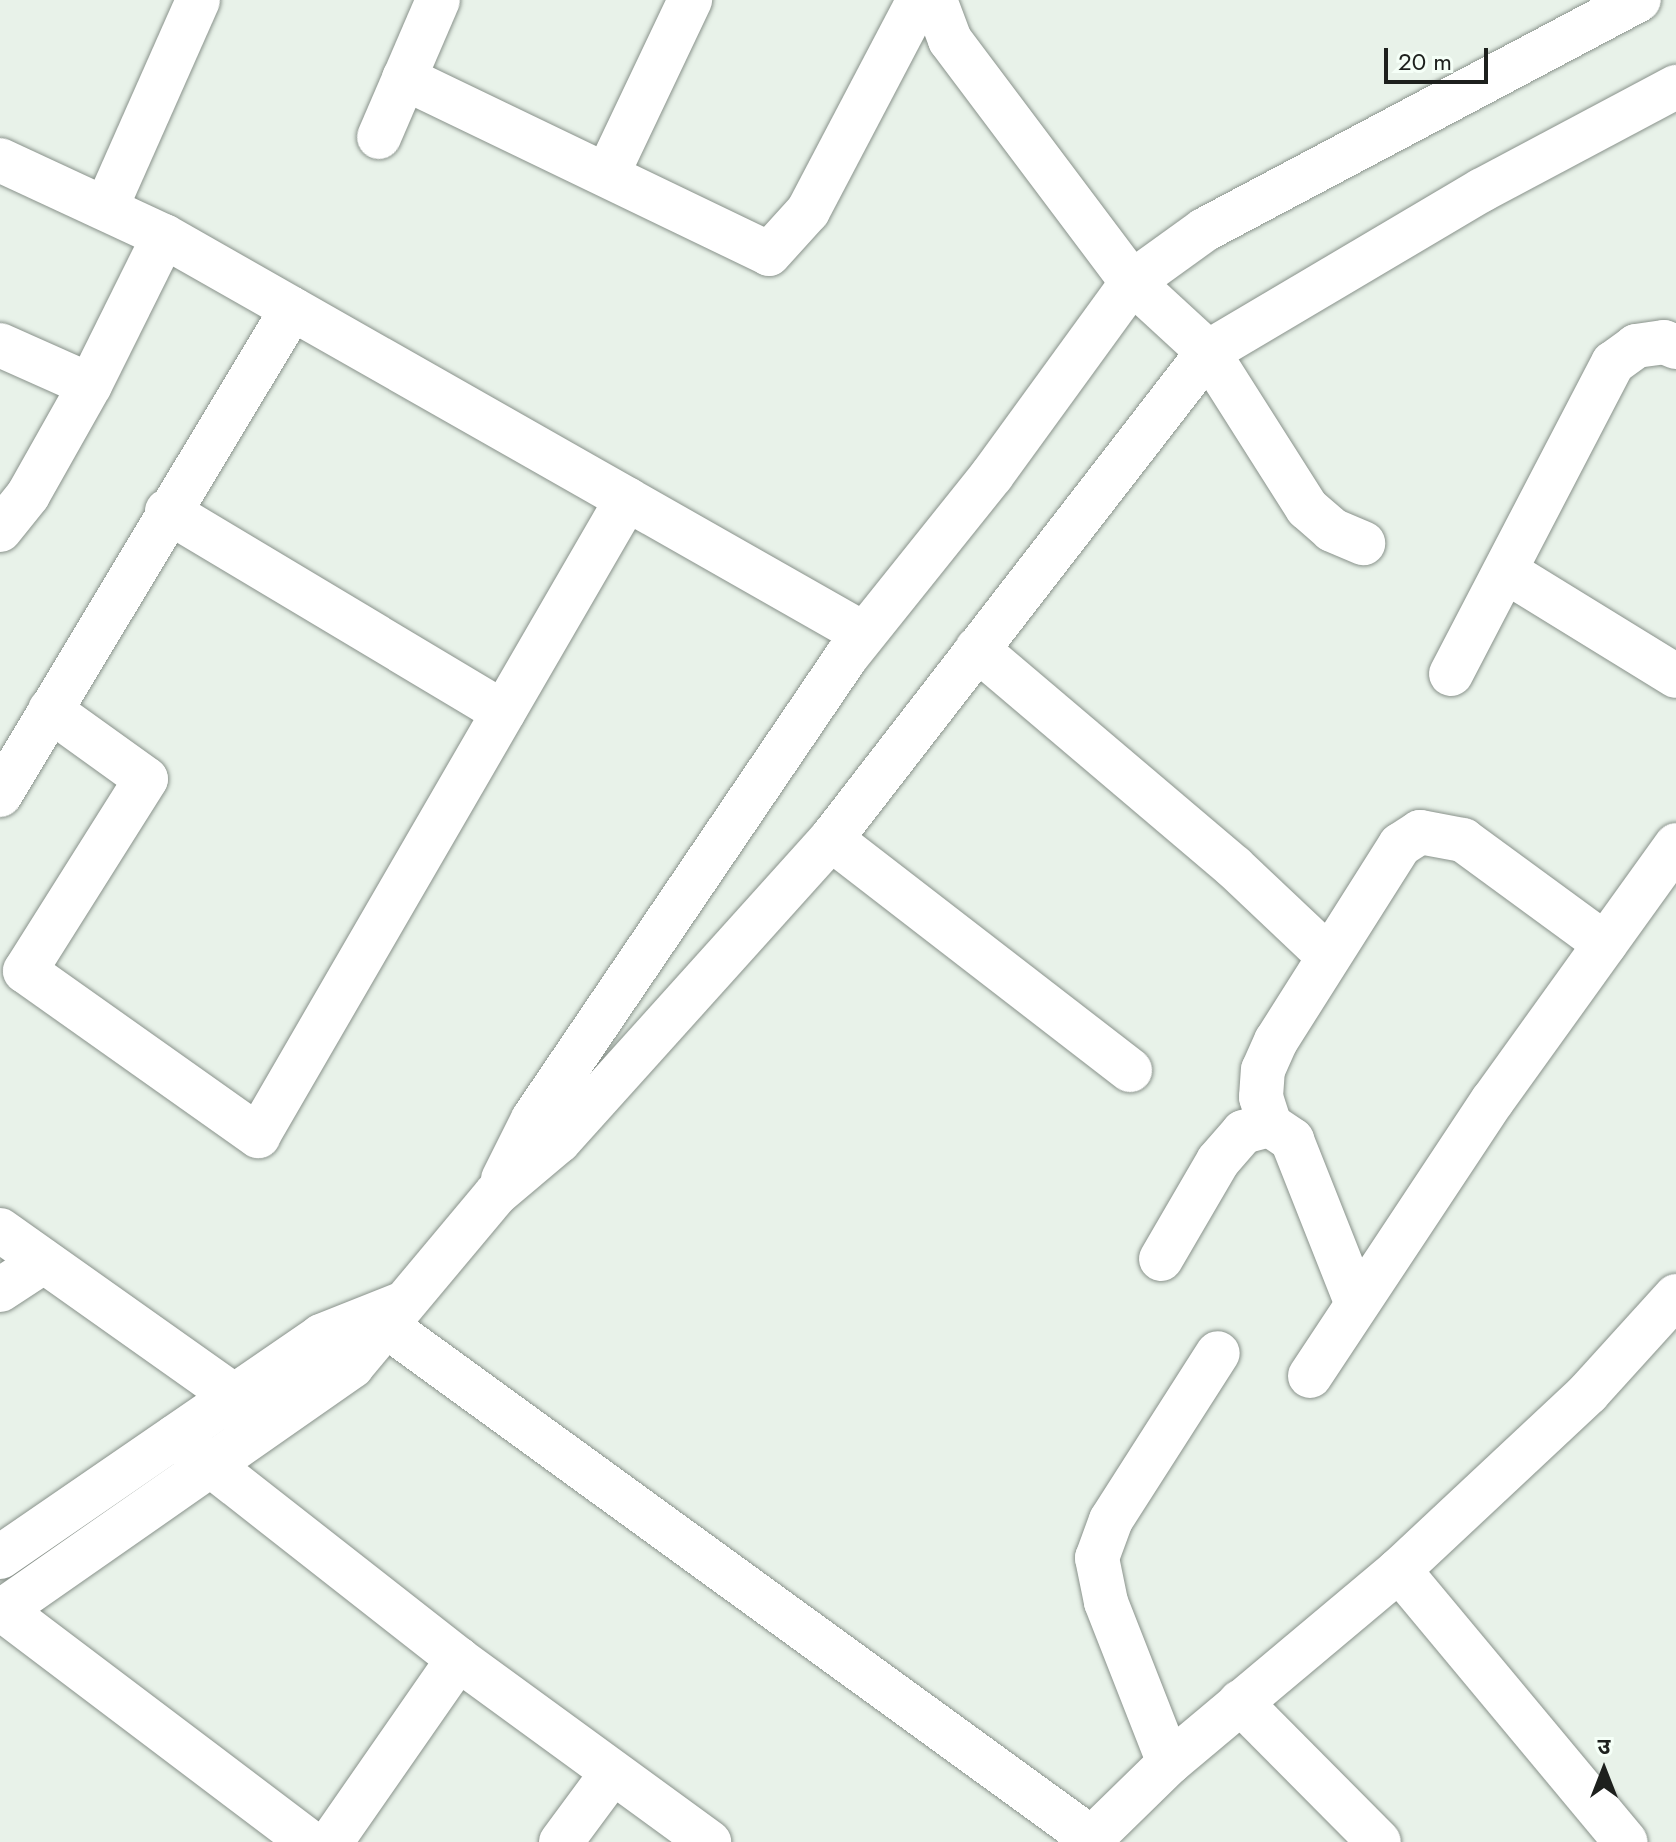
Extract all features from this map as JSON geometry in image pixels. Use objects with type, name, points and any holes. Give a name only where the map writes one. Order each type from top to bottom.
[{"type":"street","points":[[106,208],[198,0]]},
{"type":"street","points":[[379,137],[438,0]]},
{"type":"street","points":[[607,175],[690,0]]},
{"type":"street","points":[[404,78],[769,254],[808,211],[919,0]]},
{"type":"street","points":[[935,0],[950,40],[1132,282],[1208,352],[1307,508],[1332,530],[1363,543]]},
{"type":"street","points":[[496,1194],[533,1119],[864,634],[992,475],[1132,282],[1204,230],[1639,0]]},
{"type":"street","points":[[0,1557],[191,1452],[269,1423],[352,1366],[496,1194],[559,1141],[831,839],[1208,352],[1482,190],[1676,87]]},
{"type":"street","points":[[0,160],[164,236],[864,634]]},
{"type":"street","points":[[0,530],[28,495],[90,385],[164,236]]},
{"type":"street","points":[[0,795],[167,511],[292,309]]},
{"type":"street","points":[[1451,674],[1507,572],[1613,363],[1636,346],[1664,342],[1676,347]]},
{"type":"street","points":[[0,345],[90,385]]},
{"type":"street","points":[[50,710],[146,779],[25,971],[258,1136],[627,499]]},
{"type":"street","points":[[167,511],[503,712]]},
{"type":"street","points":[[1507,572],[1676,676]]},
{"type":"street","points":[[977,649],[1234,867],[1327,955]]},
{"type":"street","points":[[1356,1302],[1292,1140],[1270,1125],[1261,1097],[1263,1070],[1327,955],[1400,845],[1420,832],[1463,840],[1605,944]]},
{"type":"street","points":[[831,839],[1130,1070]]},
{"type":"street","points":[[1310,1376],[1356,1302],[1676,845]]},
{"type":"street","points":[[1161,1259],[1218,1161],[1243,1132],[1270,1125]]},
{"type":"street","points":[[0,1230],[236,1395],[269,1423]]},
{"type":"street","points":[[0,1290],[43,1262]]},
{"type":"street","points":[[393,1315],[1090,1840],[1169,1763],[1399,1570],[1588,1393],[1676,1296]]},
{"type":"street","points":[[309,1842],[1,1610],[191,1452],[236,1395],[321,1336],[393,1315]]},
{"type":"street","points":[[1169,1763],[1106,1602],[1097,1558],[1111,1520],[1218,1353]]},
{"type":"street","points":[[191,1452],[458,1659],[709,1842]]},
{"type":"street","points":[[1399,1570],[1622,1840]]},
{"type":"street","points":[[331,1842],[458,1659]]},
{"type":"street","points":[[1240,1702],[1379,1842]]},
{"type":"street","points":[[561,1842],[612,1773]]}]
